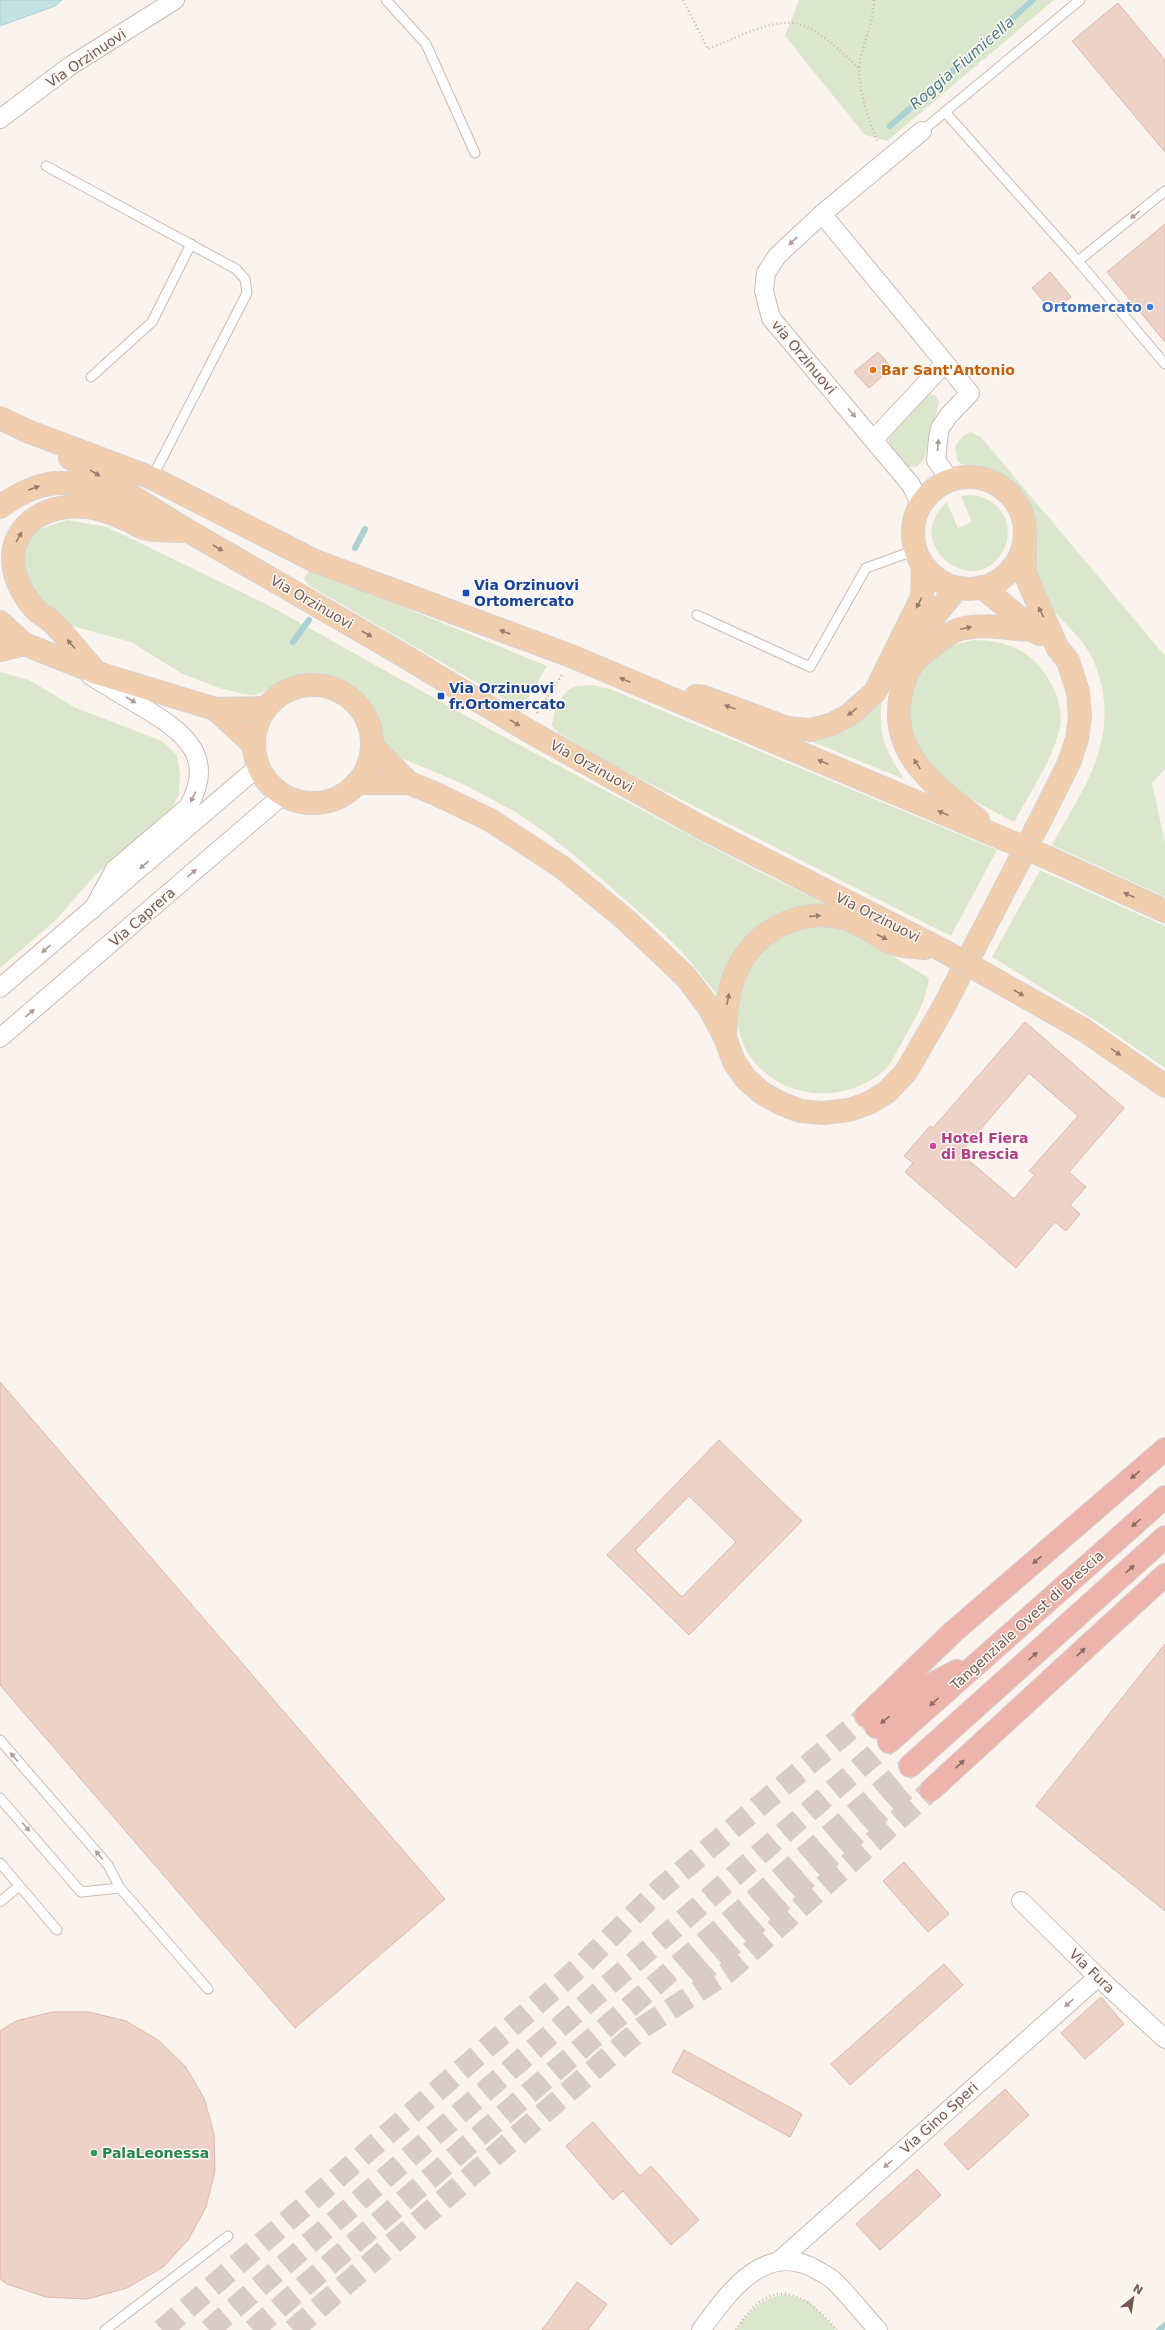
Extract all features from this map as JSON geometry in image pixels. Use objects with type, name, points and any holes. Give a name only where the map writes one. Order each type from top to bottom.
[{"type":"highway","name":"Tangenziale Ovest di Brescia","points":[[1165,1449],[953,1632],[877,1729],[924,1688],[988,1654],[1165,1497]]},
{"type":"highway","points":[[1165,1537],[1012,1675],[969,1730],[920,1778],[1165,1575]]},
{"type":"main road","name":"Via Orzinuovi","points":[[0,418],[26,431],[190,532],[394,650],[527,730],[699,826],[942,950],[1084,1030],[1165,1086]]},
{"type":"main road","name":"Via Orzinuovi","points":[[26,431],[152,478],[316,561],[571,656],[1001,837],[1165,911]]},
{"type":"main road","points":[[357,783],[409,783],[434,793],[490,820],[563,868],[626,920],[686,977],[708,1006],[725,1037],[734,1062],[746,1079],[762,1093],[780,1104],[800,1111],[823,1113],[849,1110],[887,1092],[906,1072],[943,1008],[1069,763],[1077,739],[1080,717],[1078,692],[1068,661],[1057,647],[1025,574],[1025,527],[1021,509],[1006,489],[978,477],[965,476],[950,480],[932,491],[920,504],[913,529],[920,558],[922,597],[875,692],[849,715],[833,724],[811,730],[786,728],[704,697],[657,693]]},
{"type":"main road","points":[[0,507],[15,496],[37,487],[60,482],[80,485],[151,521],[190,532]]},
{"type":"main road","points":[[97,673],[52,622],[38,612],[20,587],[15,574],[12,558],[16,543],[23,530],[34,518],[50,510],[68,507],[88,508],[107,512],[144,528],[190,532]]},
{"type":"main road","points":[[920,558],[941,581],[957,588],[982,587],[1000,580],[1010,572],[1019,559],[1025,541]]},
{"type":"main road","points":[[982,587],[1057,647]]},
{"type":"main road","points":[[957,588],[929,623],[914,661],[904,680],[898,708],[900,731],[906,748],[918,767],[933,784],[1001,837]]},
{"type":"main road","points":[[0,622],[24,644],[74,666],[215,709],[266,708]]},
{"type":"main road","points":[[914,661],[950,633],[963,628],[985,625],[1010,630],[1034,630]]},
{"type":"main road","points":[[0,650],[24,644]]},
{"type":"main road","points":[[215,709],[256,756],[268,782],[283,795],[297,801],[313,803],[328,801],[344,794],[357,783],[368,766],[372,746],[371,729],[364,714],[354,701],[335,690],[325,686],[308,685],[292,688],[278,696],[266,708],[255,732],[256,756]]},
{"type":"main road","points":[[372,746],[409,783]]},
{"type":"main road","points":[[725,1037],[727,1000],[733,980],[742,960],[753,944],[767,933],[786,922],[804,917],[826,916],[847,919],[894,944],[942,950]]},
{"type":"street","name":"Via Orzinuovi","points":[[0,118],[70,66],[175,0]]},
{"type":"street","name":"via Orzinuovi","points":[[920,504],[911,485],[874,438],[770,318],[764,291],[766,273],[777,256],[822,214],[922,131]]},
{"type":"street","points":[[822,214],[944,364],[970,393],[949,415],[940,428],[936,460],[950,480]]},
{"type":"street","points":[[874,438],[944,364]]},
{"type":"street","points":[[74,666],[171,725],[189,742],[195,753],[198,766],[199,780],[195,794],[188,807],[115,869],[93,909]]},
{"type":"street","points":[[0,988],[93,909],[256,756]]},
{"type":"street","name":"Via Caprera","points":[[0,1038],[283,795]]},
{"type":"street","name":"Via Fura","points":[[1021,1901],[1098,1977],[1165,2039]]},
{"type":"street","name":"Via Gino Speri","points":[[780,2260],[1098,1977]]},
{"type":"street","points":[[701,2330],[727,2295],[737,2286],[752,2273],[780,2260],[803,2262],[832,2279],[878,2330]]},
{"type":"lane","points":[[386,0],[426,44],[475,153]]},
{"type":"lane","points":[[922,131],[1080,0]]},
{"type":"lane","points":[[945,112],[1078,261],[1165,364]]},
{"type":"lane","points":[[46,166],[192,244],[236,269],[245,279],[247,293],[152,478]]},
{"type":"lane","points":[[1078,261],[1165,191]]},
{"type":"lane","points":[[91,377],[152,322],[192,244]]},
{"type":"lane","points":[[697,615],[810,668],[866,568],[920,558]]},
{"type":"lane","points":[[0,1740],[108,1865],[120,1888],[208,1989]]},
{"type":"lane","points":[[0,1798],[81,1892],[120,1888]]},
{"type":"lane","points":[[0,1863],[57,1930]]},
{"type":"lane","points":[[0,1902],[19,1886]]},
{"type":"lane","points":[[105,2330],[228,2236]]},
{"type":"path","points":[[683,0],[708,49],[776,24],[800,24],[832,44],[859,68]]},
{"type":"path","points":[[874,0],[873,13],[860,58],[859,68],[864,99],[886,162]]},
{"type":"path","points":[[527,730],[571,656]]},
{"type":"path","points":[[736,2330],[751,2309],[760,2302],[772,2296],[784,2294],[808,2301],[837,2330]]},
{"type":"green space","points":[[799,0],[1054,0],[887,141],[865,135],[785,36]]},
{"type":"green space","points":[[930,394],[936,396],[939,402],[924,459],[918,466],[909,467],[904,465],[895,457],[890,445],[889,433],[894,422],[903,412],[913,403]]},
{"type":"green space","points":[[970,432],[981,437],[1165,656],[1165,769],[1152,783],[1165,843],[1165,897],[1052,845],[1083,789],[1099,752],[1103,732],[1104,711],[1102,688],[1096,666],[1088,651],[1080,639],[1055,612],[1041,590],[1037,573],[1037,545],[1034,525],[1022,497],[1016,489],[995,473],[963,465],[958,462],[955,446],[963,436]]},
{"type":"green space","points":[[971,495],[986,499],[995,505],[1005,518],[1008,530],[1003,551],[991,565],[976,571],[960,569],[946,561],[936,549],[932,535],[934,518],[947,502],[958,528],[972,522],[961,496]]},
{"type":"green space","points":[[67,520],[107,527],[268,605],[493,731],[744,864],[831,907],[800,907],[778,916],[718,996],[685,955],[662,932],[574,855],[542,830],[514,811],[461,783],[399,757],[389,749],[381,737],[366,705],[353,691],[337,680],[321,675],[302,674],[256,695],[243,694],[216,687],[181,673],[131,642],[65,624],[30,597],[19,555],[32,532]]},
{"type":"green space","points":[[309,571],[316,571],[547,666],[522,709],[308,585],[304,578]]},
{"type":"green space","points":[[974,640],[1010,646],[1030,657],[1039,665],[1046,675],[1053,687],[1059,703],[1061,720],[1056,742],[1040,777],[1014,822],[946,786],[924,765],[907,722],[911,692],[924,667],[935,656],[954,645]]},
{"type":"green space","points":[[0,672],[29,680],[76,708],[162,741],[177,755],[180,773],[179,794],[170,812],[94,876],[56,920],[0,968]]},
{"type":"green space","points":[[593,685],[610,689],[997,850],[951,936],[609,763],[559,733],[552,726],[556,708],[563,696],[572,688],[577,686]]},
{"type":"green space","points":[[883,691],[881,728],[883,738],[890,756],[904,779],[813,742],[838,735],[855,726],[868,712]]},
{"type":"green space","points":[[1040,870],[1165,926],[1165,1068],[1096,1021],[992,957]]},
{"type":"green space","points":[[808,925],[844,927],[929,978],[925,996],[919,1011],[890,1063],[880,1074],[852,1089],[824,1093],[796,1090],[772,1078],[753,1060],[741,1037],[737,1010],[744,979],[749,967],[761,950],[771,941],[781,935]]},
{"type":"green space","points":[[785,2294],[808,2301],[837,2330],[736,2330],[756,2306],[776,2296]]},
{"type":"water","points":[[0,0],[62,0],[55,6],[0,26]]},
{"type":"building","points":[[1118,3],[1165,60],[1165,152],[1072,41]]},
{"type":"building","name":"Ortomercato","points":[[1165,224],[1165,342],[1107,272]]},
{"type":"building","points":[[1050,272],[1071,297],[1053,312],[1032,288]]},
{"type":"building","name":"Bar Sant'Antonio","points":[[878,352],[892,368],[869,388],[854,372]]},
{"type":"building","name":"Hotel Fiera di Brescia","points":[[1025,1022],[1124,1108],[1069,1172],[1086,1187],[1070,1205],[1080,1214],[1066,1231],[1055,1222],[1016,1268],[905,1172],[913,1163],[904,1156],[930,1126],[933,1128]],"holes":[[[1029,1073],[1078,1116],[1029,1171],[1035,1175],[1014,1199],[960,1153]]]},
{"type":"building","points":[[0,1382],[445,1899],[295,2028],[0,1685]]},
{"type":"building","points":[[719,1440],[802,1521],[689,1635],[607,1555]],"holes":[[[689,1496],[736,1542],[682,1597],[635,1550]]]},
{"type":"building","points":[[1165,1644],[1165,1911],[1036,1806]]},
{"type":"building","points":[[904,1862],[949,1914],[928,1932],[883,1881]]},
{"type":"building","points":[[944,1964],[963,1985],[850,2085],[831,2064]]},
{"type":"building","points":[[1101,1997],[1124,2024],[1085,2059],[1061,2033]]},
{"type":"building","name":"PalaLeonessa","points":[[52,2012],[89,2012],[126,2021],[158,2040],[185,2066],[204,2098],[214,2134],[215,2171],[206,2207],[188,2240],[163,2267],[127,2288],[87,2299],[46,2297],[7,2284],[0,2279],[0,2031],[16,2021]]},
{"type":"building","points":[[684,2050],[802,2114],[790,2137],[672,2072]]},
{"type":"building","points":[[1005,2089],[1029,2115],[968,2170],[944,2144]]},
{"type":"building","points":[[593,2122],[640,2176],[651,2166],[699,2220],[671,2245],[623,2191],[613,2200],[566,2146]]},
{"type":"building","points":[[917,2169],[941,2195],[880,2250],[856,2224]]},
{"type":"building","points":[[577,2282],[607,2304],[588,2330],[542,2330]]},
{"type":"waterway","name":"Roggia Fiumicella","points":[[890,126],[1033,0]]},
{"type":"waterway","points":[[355,548],[365,529]]},
{"type":"waterway","points":[[293,642],[309,620]]},
{"type":"waterway","points":[[1159,2330],[1165,2325]]},
{"type":"tunnel","points":[[162,2330],[583,1964],[658,1891],[866,1716]]},
{"type":"tunnel","points":[[209,2330],[889,1742]]},
{"type":"tunnel","points":[[253,2330],[910,1766]]},
{"type":"tunnel","points":[[693,1981],[905,1790]]},
{"type":"tunnel","points":[[293,2330],[643,2027],[728,1972],[931,1790]]},
{"type":"place","name":"Ortomercato","points":[[1150,307]]},
{"type":"place","name":"Bar Sant'Antonio","points":[[873,370]]},
{"type":"place","name":"Via Orzinuovi Ortomercato","points":[[466,593]]},
{"type":"place","name":"Via Orzinuovi fr.Ortomercato","points":[[441,696]]},
{"type":"place","name":"Hotel Fiera di Brescia","points":[[933,1146]]},
{"type":"place","name":"PalaLeonessa","points":[[94,2153]]}]
